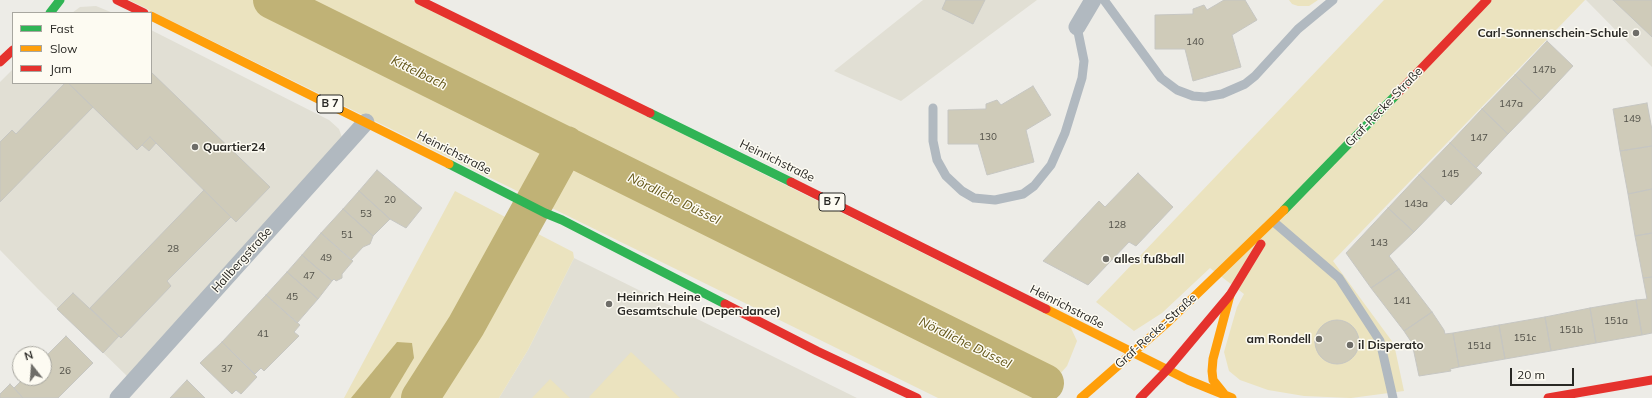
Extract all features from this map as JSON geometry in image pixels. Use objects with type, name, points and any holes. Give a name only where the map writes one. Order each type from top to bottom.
[{"type":"main road","points":[[51,12],[60,0]]},
{"type":"main road","points":[[117,0],[142,12]]},
{"type":"main road","name":"Heinrichstraße","points":[[419,0],[877,224],[1167,370],[1228,397]]},
{"type":"main road","name":"Graf-Recke-Straße","points":[[1081,398],[1133,353],[1281,213],[1487,0]]},
{"type":"main road","name":"Heinrichstraße","points":[[152,16],[518,198],[544,213],[576,227],[817,351],[917,398]]},
{"type":"main road","points":[[0,62],[12,51]]},
{"type":"main road","name":"Graf-Recke-Straße","points":[[1140,398],[1167,370],[1230,295],[1281,213]]},
{"type":"main road","points":[[1228,397],[1213,380],[1212,371],[1213,359],[1230,295]]},
{"type":"main road","points":[[1548,398],[1575,396],[1652,380]]},
{"type":"street","points":[[1077,27],[1093,0]]},
{"type":"street","name":"Hallbergstraße","points":[[118,398],[366,122]]},
{"type":"lane","points":[[1104,0],[1161,78],[1177,90],[1193,96],[1205,98],[1222,94],[1245,84],[1255,76],[1298,29],[1334,0]]},
{"type":"lane","points":[[933,108],[933,141],[937,160],[946,176],[962,191],[974,198],[995,200],[1023,194],[1034,186],[1051,165],[1065,132],[1082,78],[1084,61],[1077,27]]},
{"type":"lane","points":[[1275,223],[1338,278],[1380,341],[1393,398]]},
{"type":"shaded area","points":[[129,0],[412,0],[1070,326],[1077,341],[1067,366],[1039,398],[938,398]]},
{"type":"shaded area","points":[[923,0],[1037,0],[901,101],[834,71]]},
{"type":"shaded area","points":[[1289,0],[1318,0],[1309,6],[1298,6],[1292,4]]},
{"type":"shaded area","points":[[1384,0],[1585,0],[1333,261],[1394,344],[1404,391],[1351,398],[1304,396],[1268,390],[1240,380],[1229,371],[1224,352],[1237,307],[1244,294],[1210,268],[1162,313],[1134,331],[1096,302]]},
{"type":"shaded area","name":"Carl-Sonnenschein-Schule","points":[[1586,0],[1652,0],[1652,67]]},
{"type":"shaded area","points":[[96,6],[111,12],[73,12],[80,7]]},
{"type":"shaded area","points":[[152,31],[329,120],[339,129],[345,146],[129,378],[0,250],[0,82],[12,70],[12,84],[152,84]]},
{"type":"shaded area","points":[[455,191],[573,252],[574,258],[528,350],[499,398],[344,398]]},
{"type":"shaded area","name":"Heinrich Heine Gesamtschule (Dependance)","points":[[574,258],[857,398],[499,398],[528,350]]},
{"type":"shaded area","points":[[397,342],[412,343],[414,358],[390,398],[351,398]]},
{"type":"shaded area","points":[[631,352],[680,398],[590,398],[589,397]]},
{"type":"shaded area","points":[[550,379],[570,398],[532,398]]},
{"type":"building","points":[[946,0],[985,0],[973,24],[942,9]]},
{"type":"building","points":[[1224,0],[1245,0],[1257,20],[1232,35],[1241,67],[1193,81],[1185,49],[1155,49],[1155,15],[1193,14],[1193,9],[1204,5],[1207,10]]},
{"type":"building","points":[[1613,0],[1652,0],[1652,37]]},
{"type":"building","points":[[1547,41],[1573,66],[1541,100],[1515,75]]},
{"type":"building","name":"Quartier24","points":[[152,73],[270,187],[236,222],[150,137],[137,150],[69,84],[152,84]]},
{"type":"building","points":[[1515,75],[1541,100],[1508,134],[1482,109]]},
{"type":"building","points":[[64,84],[69,84],[93,107],[0,202],[0,142],[12,130],[16,134]]},
{"type":"building","points":[[1033,86],[1051,115],[1026,130],[1034,162],[987,175],[978,144],[948,144],[948,110],[986,109],[986,104],[997,100],[1001,105]]},
{"type":"building","points":[[1647,103],[1652,130],[1652,146],[1620,151],[1613,109]]},
{"type":"building","points":[[1482,109],[1508,134],[1476,168],[1450,143]]},
{"type":"building","points":[[150,137],[156,143],[149,151],[142,145]]},
{"type":"building","points":[[1450,143],[1482,173],[1451,205],[1419,175]]},
{"type":"building","points":[[1652,146],[1652,189],[1628,194],[1620,151]]},
{"type":"building","points":[[377,170],[422,208],[406,228],[390,219],[359,191]]},
{"type":"building","points":[[1138,173],[1173,207],[1136,246],[1129,242],[1088,285],[1043,261],[1099,201],[1105,207]]},
{"type":"building","points":[[1419,175],[1445,200],[1414,232],[1388,208]]},
{"type":"building","points":[[1652,189],[1652,233],[1635,236],[1628,194]]},
{"type":"building","points":[[204,190],[231,217],[167,281],[171,286],[121,338],[90,308]]},
{"type":"building","points":[[359,191],[390,219],[373,236],[343,209]]},
{"type":"building","points":[[1388,208],[1414,232],[1389,256],[1399,269],[1371,288],[1346,253]]},
{"type":"building","points":[[343,209],[373,236],[370,244],[363,247],[351,260],[321,233]]},
{"type":"building","points":[[321,233],[353,261],[342,274],[342,278],[336,281],[334,279],[332,281],[302,255]]},
{"type":"building","points":[[1652,233],[1652,277],[1643,278],[1635,236]]},
{"type":"building","points":[[302,255],[332,281],[318,299],[287,272]]},
{"type":"building","points":[[1399,269],[1432,312],[1404,331],[1371,288]]},
{"type":"building","points":[[287,272],[318,299],[297,323],[266,295]]},
{"type":"building","points":[[1652,277],[1652,333],[1642,335],[1636,300],[1647,299],[1643,278]]},
{"type":"building","points":[[73,293],[119,336],[103,353],[57,309]]},
{"type":"building","points":[[266,295],[300,325],[294,332],[299,336],[264,371],[261,368],[255,374],[222,342]]},
{"type":"building","points":[[1636,300],[1642,335],[1596,343],[1590,308]]},
{"type":"building","points":[[1590,308],[1596,343],[1551,351],[1545,317]]},
{"type":"building","points":[[1432,312],[1445,334],[1453,333],[1459,367],[1450,369],[1451,371],[1419,376],[1412,343],[1404,331]]},
{"type":"building","points":[[1545,317],[1551,351],[1505,359],[1499,325]]},
{"type":"building","points":[[1337,320],[1349,324],[1355,330],[1359,342],[1355,354],[1349,360],[1337,364],[1325,360],[1319,354],[1315,342],[1319,330],[1325,324]]},
{"type":"building","points":[[1499,325],[1505,359],[1459,367],[1453,333]]},
{"type":"building","points":[[66,336],[93,363],[58,398],[23,398],[14,388],[16,386],[52,386],[52,350]]},
{"type":"building","points":[[222,342],[257,377],[241,394],[236,390],[232,394],[200,363]]},
{"type":"building","points":[[187,380],[205,398],[170,398]]},
{"type":"building","points":[[10,384],[23,398],[0,398],[0,394]]},
{"type":"waterway","name":"Nördliche Düssel","points":[[272,0],[1045,383]]},
{"type":"waterway","name":"Nördliche Düssel","points":[[420,398],[466,326],[566,145]]},
{"type":"traffic: fast","points":[[51,12],[60,0]]},
{"type":"traffic: fast","points":[[1284,210],[1396,95]]},
{"type":"traffic: fast","points":[[650,113],[791,182]]},
{"type":"traffic: fast","points":[[449,164],[725,304]]},
{"type":"traffic: slow","points":[[152,16],[449,164]]},
{"type":"traffic: slow","points":[[1081,398],[1169,321],[1284,210]]},
{"type":"traffic: slow","points":[[1225,395],[1213,380],[1212,371],[1213,359],[1230,295]]},
{"type":"traffic: slow","points":[[1046,309],[1188,380],[1232,398]]},
{"type":"traffic: jam","points":[[117,0],[142,12]]},
{"type":"traffic: jam","points":[[419,0],[650,113]]},
{"type":"traffic: jam","points":[[1396,95],[1487,0]]},
{"type":"traffic: jam","points":[[0,62],[12,51]]},
{"type":"traffic: jam","points":[[791,182],[1046,309]]},
{"type":"traffic: jam","points":[[1140,398],[1167,370],[1230,295],[1261,244]]},
{"type":"traffic: jam","points":[[725,304],[817,351],[917,398]]},
{"type":"traffic: jam","points":[[1548,398],[1652,380]]},
{"type":"place","name":"Carl-Sonnenschein-Schule","points":[[1636,33]]},
{"type":"place","name":"Quartier24","points":[[195,147]]},
{"type":"place","name":"alles fußball","points":[[1106,259]]},
{"type":"place","name":"Heinrich Heine Gesamtschule (Dependance)","points":[[609,304]]},
{"type":"place","name":"am Rondell","points":[[1319,339]]},
{"type":"place","name":"il Disperato","points":[[1350,345]]},
{"type":"water label","name":"Kittelbach","points":[[419,73]]}]
